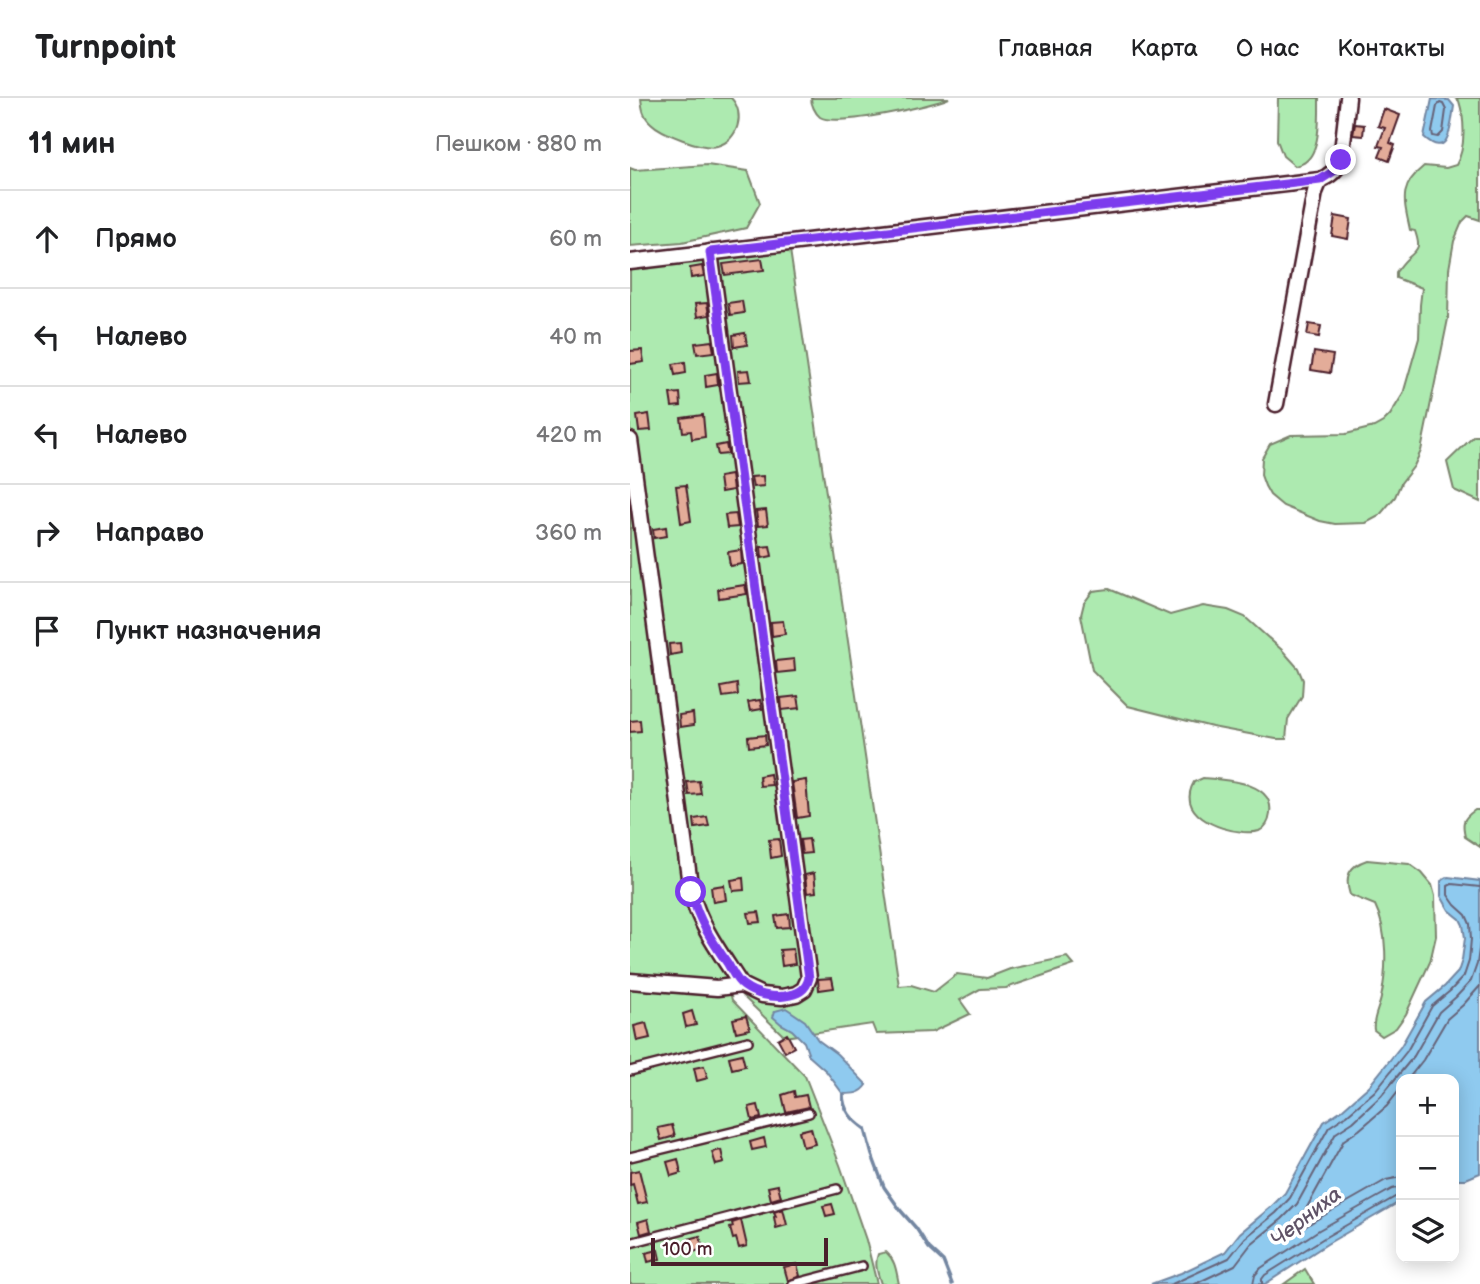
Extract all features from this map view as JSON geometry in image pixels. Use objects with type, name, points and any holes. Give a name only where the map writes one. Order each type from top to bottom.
[{"type":"street","points":[[630,262],[1320,180],[1334,171],[1341,160],[1348,98]]},
{"type":"street","points":[[1276,404],[1315,192],[1320,180]]},
{"type":"street","points":[[630,440],[691,892],[696,909],[703,926],[741,985],[762,995],[782,997],[796,994],[804,989],[809,978],[710,252]]},
{"type":"street","points":[[630,981],[717,988],[741,985]]},
{"type":"lane","points":[[630,1071],[748,1041]]},
{"type":"lane","points":[[630,1157],[809,1113]]},
{"type":"lane","points":[[630,1243],[837,1189]]},
{"type":"lane","points":[[793,1284],[862,1266]]},
{"type":"green space","points":[[641,98],[731,98],[738,111],[738,126],[735,133],[724,143],[711,147],[702,146],[682,140],[651,123],[642,108]]},
{"type":"green space","points":[[811,98],[949,98],[884,114],[829,119],[818,115]]},
{"type":"green space","points":[[1278,98],[1319,98],[1318,132],[1314,150],[1305,162],[1295,166],[1283,156],[1277,140]]},
{"type":"green space","points":[[1455,98],[1480,98],[1480,220],[1468,216],[1462,222],[1454,241],[1449,269],[1448,319],[1421,451],[1395,497],[1379,516],[1366,523],[1335,524],[1320,521],[1283,506],[1270,495],[1261,475],[1262,458],[1270,444],[1291,435],[1346,434],[1374,427],[1390,415],[1403,394],[1419,338],[1422,288],[1396,278],[1396,272],[1418,246],[1415,231],[1410,230],[1405,195],[1410,181],[1424,166],[1446,168],[1456,165],[1462,151],[1464,134],[1459,101]]},
{"type":"green space","points":[[707,165],[748,171],[760,203],[746,228],[682,242],[630,246],[630,168],[635,170]]},
{"type":"green space","points":[[789,243],[899,986],[911,985],[934,992],[957,974],[987,978],[1010,969],[1067,957],[1074,965],[1006,988],[980,989],[960,1000],[970,1014],[932,1032],[876,1034],[872,1024],[785,1037],[727,981],[732,1000],[805,1076],[866,1240],[877,1284],[630,1284],[630,255]]},
{"type":"green space","points":[[1474,436],[1480,436],[1480,502],[1454,490],[1447,462]]},
{"type":"green space","points":[[1109,589],[1170,615],[1203,606],[1228,610],[1245,617],[1283,651],[1298,668],[1303,680],[1302,696],[1288,719],[1286,739],[1212,727],[1128,706],[1092,670],[1081,615],[1084,603],[1093,591]]},
{"type":"green space","points":[[1203,778],[1247,784],[1257,789],[1265,795],[1269,803],[1268,822],[1257,832],[1243,832],[1222,828],[1202,818],[1191,803],[1190,793],[1194,782]]},
{"type":"green space","points":[[1475,810],[1480,810],[1480,847],[1465,837],[1463,828],[1465,819]]},
{"type":"green space","points":[[1367,860],[1409,864],[1422,873],[1432,885],[1435,896],[1436,936],[1430,962],[1406,1014],[1396,1028],[1382,1036],[1374,1030],[1374,1026],[1384,975],[1382,927],[1375,905],[1350,895],[1348,882],[1352,869]]},
{"type":"green space","points":[[886,1252],[894,1263],[899,1284],[881,1284],[877,1258],[878,1254]]},
{"type":"green space","points":[[1305,1269],[1314,1284],[1284,1284]]},
{"type":"water","points":[[1432,99],[1449,100],[1454,106],[1448,137],[1439,145],[1424,137]]},
{"type":"water","name":"Черниха","points":[[1448,877],[1480,881],[1480,1173],[1459,1179],[1459,1074],[1396,1074],[1396,1204],[1265,1284],[1151,1284],[1225,1252],[1240,1233],[1285,1193],[1324,1122],[1369,1086],[1401,1046],[1426,1002],[1458,972],[1465,938],[1463,925],[1441,896],[1441,881]]},
{"type":"water","points":[[786,1008],[805,1021],[818,1040],[837,1054],[867,1085],[865,1088],[857,1093],[843,1094],[826,1071],[809,1056],[804,1042],[773,1017],[775,1011]]},
{"type":"building","points":[[1384,109],[1400,115],[1390,143],[1395,145],[1389,161],[1379,157],[1383,147],[1378,146],[1385,128],[1378,126]]},
{"type":"building","points":[[1355,124],[1364,125],[1363,136],[1353,135]]},
{"type":"building","points":[[1335,216],[1351,219],[1348,239],[1332,236]]},
{"type":"building","points":[[762,259],[764,270],[725,275],[723,264]]},
{"type":"building","points":[[702,266],[704,276],[691,278],[690,268]]},
{"type":"building","points":[[742,301],[744,313],[730,315],[728,303]]},
{"type":"building","points":[[707,303],[709,315],[697,317],[695,304]]},
{"type":"building","points":[[1309,324],[1321,326],[1319,337],[1307,335]]},
{"type":"building","points":[[745,333],[747,345],[734,347],[733,335]]},
{"type":"building","points":[[712,341],[714,352],[697,354],[695,343]]},
{"type":"building","points":[[642,350],[644,362],[630,364],[630,351]]},
{"type":"building","points":[[1314,352],[1333,355],[1330,373],[1311,370]]},
{"type":"building","points":[[685,362],[686,373],[675,375],[673,364]]},
{"type":"building","points":[[749,370],[751,381],[739,382],[738,371]]},
{"type":"building","points":[[717,373],[718,385],[706,387],[705,375]]},
{"type":"building","points":[[680,393],[681,406],[672,407],[670,394]]},
{"type":"building","points":[[649,414],[651,430],[639,431],[637,416]]},
{"type":"building","points":[[703,415],[705,437],[692,439],[691,431],[683,432],[681,418]]},
{"type":"building","points":[[726,444],[728,454],[718,455],[716,446]]},
{"type":"building","points":[[731,475],[733,490],[721,492],[719,477]]},
{"type":"building","points":[[763,476],[764,486],[753,487],[751,477]]},
{"type":"building","points":[[686,485],[691,521],[681,523],[676,486]]},
{"type":"building","points":[[766,510],[768,525],[758,526],[756,511]]},
{"type":"building","points":[[736,514],[738,527],[727,528],[725,515]]},
{"type":"building","points":[[666,527],[667,536],[654,538],[653,529]]},
{"type":"building","points":[[770,546],[772,556],[762,558],[761,547]]},
{"type":"building","points":[[741,550],[742,564],[730,566],[728,552]]},
{"type":"building","points":[[745,585],[747,594],[719,598],[718,589]]},
{"type":"building","points":[[783,621],[785,634],[772,636],[771,622]]},
{"type":"building","points":[[680,643],[681,653],[670,655],[669,644]]},
{"type":"building","points":[[794,659],[795,671],[777,673],[776,661]]},
{"type":"building","points":[[737,684],[738,695],[723,697],[721,687]]},
{"type":"building","points":[[798,696],[800,708],[782,710],[781,698]]},
{"type":"building","points":[[760,700],[762,709],[750,711],[748,702]]},
{"type":"building","points":[[693,713],[694,725],[680,727],[679,715]]},
{"type":"building","points":[[640,720],[641,731],[630,732],[630,721]]},
{"type":"building","points":[[765,735],[766,745],[749,747],[748,737]]},
{"type":"building","points":[[770,774],[772,785],[760,786],[759,776]]},
{"type":"building","points":[[806,780],[809,816],[797,818],[792,782]]},
{"type":"building","points":[[699,781],[701,794],[689,795],[687,782]]},
{"type":"building","points":[[707,817],[709,826],[695,828],[694,819]]},
{"type":"building","points":[[779,839],[781,856],[771,858],[769,840]]},
{"type":"building","points":[[809,839],[811,853],[802,854],[800,840]]},
{"type":"building","points":[[814,873],[816,892],[807,893],[805,875]]},
{"type":"building","points":[[743,878],[744,890],[733,891],[731,880]]},
{"type":"building","points":[[724,885],[726,900],[713,902],[711,887]]},
{"type":"building","points":[[759,912],[761,922],[750,923],[748,913]]},
{"type":"building","points":[[789,914],[790,927],[777,928],[775,916]]},
{"type":"building","points":[[793,949],[795,964],[782,966],[780,950]]},
{"type":"building","points":[[832,978],[834,988],[819,990],[818,979]]},
{"type":"building","points":[[692,1011],[696,1025],[686,1027],[683,1014]]},
{"type":"building","points":[[746,1016],[750,1029],[736,1032],[733,1019]]},
{"type":"building","points":[[646,1023],[650,1038],[637,1041],[634,1026]]},
{"type":"building","points":[[787,1034],[794,1047],[785,1052],[778,1039]]},
{"type":"building","points":[[742,1054],[745,1066],[732,1069],[729,1057]]},
{"type":"building","points":[[704,1066],[708,1078],[697,1081],[694,1068]]},
{"type":"building","points":[[794,1091],[795,1097],[806,1095],[809,1107],[786,1112],[782,1095]]},
{"type":"building","points":[[758,1105],[761,1118],[752,1120],[749,1107]]},
{"type":"building","points":[[672,1125],[675,1136],[661,1140],[658,1128]]},
{"type":"building","points":[[811,1128],[815,1144],[803,1147],[799,1131]]},
{"type":"building","points":[[764,1138],[766,1147],[752,1150],[750,1142]]},
{"type":"building","points":[[721,1150],[724,1163],[716,1165],[712,1152]]},
{"type":"building","points":[[678,1159],[681,1173],[671,1176],[667,1162]]},
{"type":"building","points":[[639,1170],[647,1202],[638,1204],[633,1184],[630,1185],[630,1172]]},
{"type":"building","points":[[778,1185],[781,1197],[771,1200],[768,1187]]},
{"type":"building","points":[[832,1204],[835,1214],[826,1216],[823,1206]]},
{"type":"building","points":[[783,1209],[787,1225],[776,1228],[774,1212]]},
{"type":"building","points":[[648,1219],[651,1231],[641,1234],[638,1222]]},
{"type":"building","points":[[741,1220],[747,1246],[739,1248],[730,1228],[733,1227],[732,1223]]},
{"type":"building","points":[[700,1236],[703,1249],[693,1252],[689,1239]]},
{"type":"building","points":[[658,1250],[660,1259],[648,1262],[646,1253]]},
{"type":"building","points":[[797,1264],[800,1276],[788,1281],[784,1267]]},
{"type":"waterway","points":[[843,1094],[849,1114],[865,1129],[884,1187],[929,1248],[943,1261],[952,1284]]},
{"type":"route","points":[[691,892],[703,926],[741,985],[762,995],[782,997],[804,989],[809,978],[710,252],[1320,180],[1334,171],[1341,160]]}]
